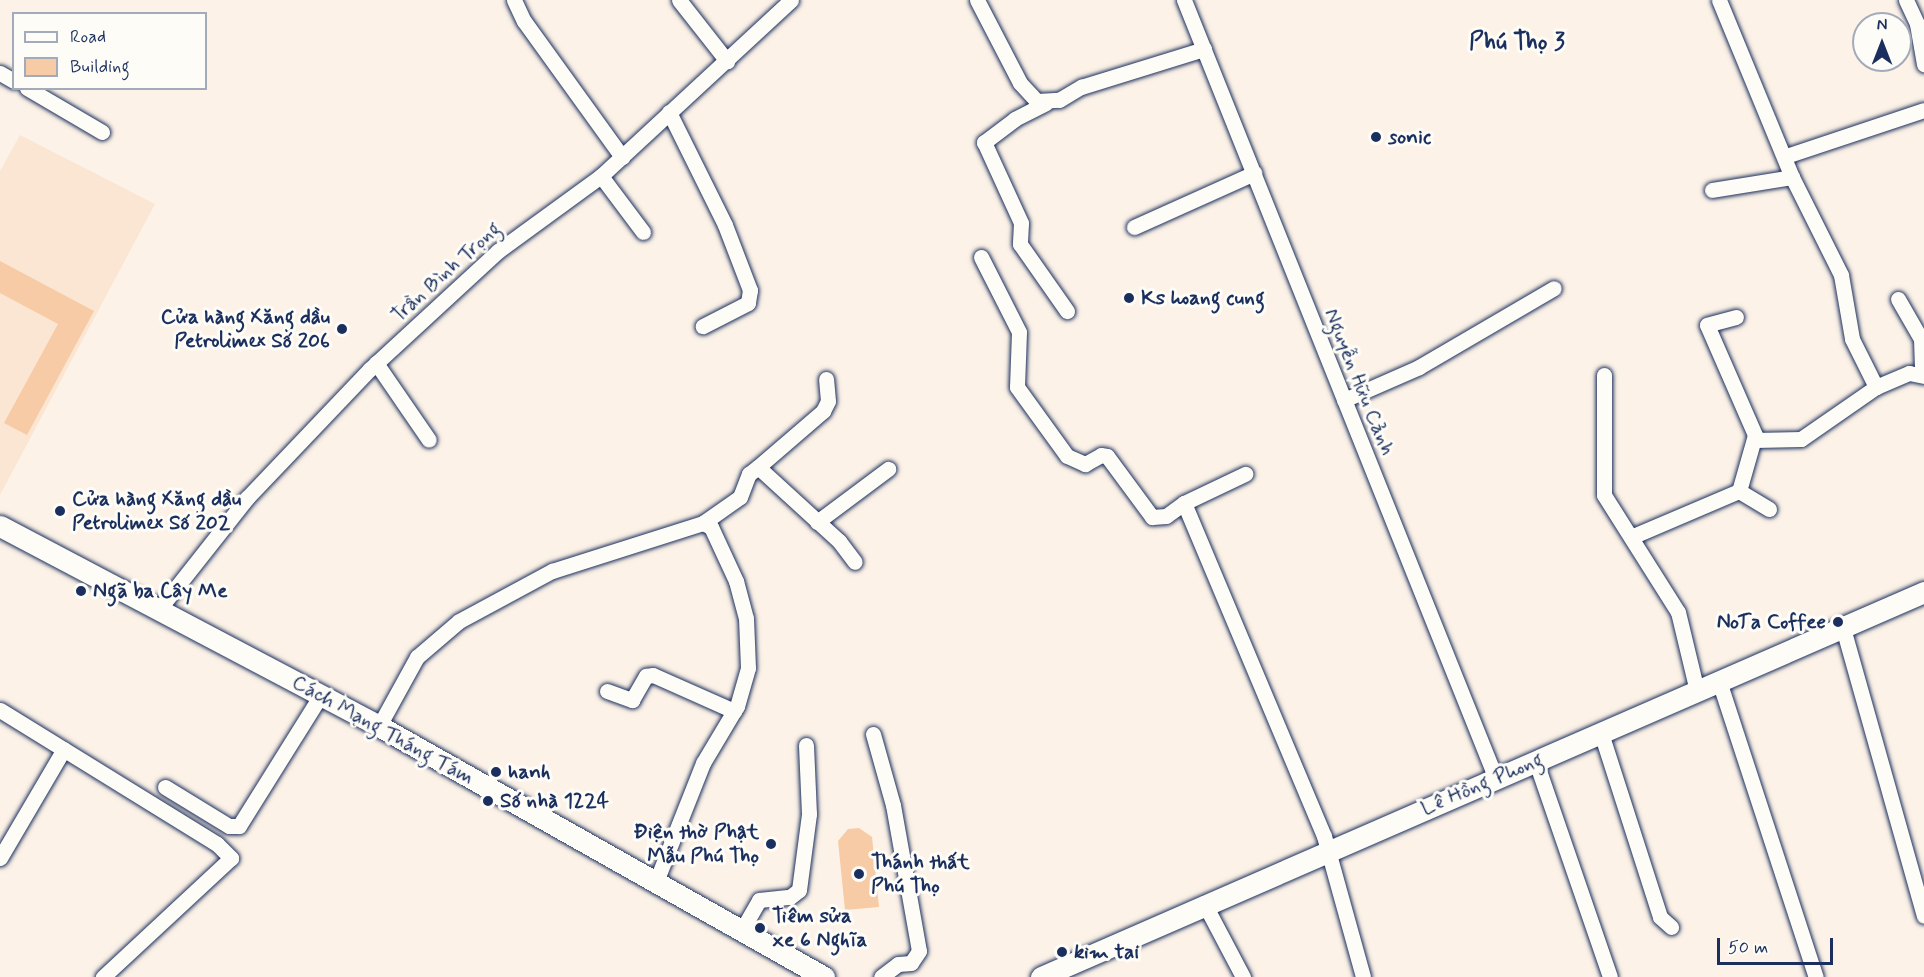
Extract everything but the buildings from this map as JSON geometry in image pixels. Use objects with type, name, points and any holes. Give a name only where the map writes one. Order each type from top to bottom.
[{"type":"street","points":[[514,0],[524,21],[622,157]]},
{"type":"street","points":[[679,0],[727,60]]},
{"type":"street","name":"Trần Bình Trọng","points":[[160,608],[247,498],[376,363],[498,250],[601,176],[791,0]]},
{"type":"street","points":[[977,0],[1020,83],[1037,101],[1046,103]]},
{"type":"street","name":"Nguyễn Hữu Cảnh","points":[[1184,0],[1496,779]]},
{"type":"street","points":[[1719,0],[1786,156],[1792,177],[1841,275],[1852,339],[1876,387]]},
{"type":"street","points":[[1906,0],[1917,24],[1924,63]]},
{"type":"street","points":[[1067,311],[1020,244],[1021,223],[984,142],[1015,119],[1081,87],[1204,49]]},
{"type":"street","points":[[30,90],[102,132]]},
{"type":"street","points":[[1786,156],[1924,110]]},
{"type":"street","points":[[669,112],[725,225],[750,290],[748,303],[703,326]]},
{"type":"street","points":[[1134,227],[1254,173]]},
{"type":"street","points":[[601,176],[643,232]]},
{"type":"street","points":[[1712,190],[1792,177]]},
{"type":"street","points":[[981,257],[1019,332],[1017,387],[1067,456],[1085,464],[1101,455],[1107,456],[1152,517],[1166,516],[1184,503],[1245,474]]},
{"type":"street","points":[[1344,400],[1419,367],[1554,288]]},
{"type":"street","points":[[1755,440],[1801,439],[1876,387],[1909,373],[1923,375],[1921,339],[1898,299]]},
{"type":"street","points":[[1631,537],[1738,491],[1755,440],[1753,428],[1707,325],[1736,317]]},
{"type":"street","points":[[376,363],[429,440]]},
{"type":"street","points":[[1604,375],[1601,482],[1609,504],[1678,612],[1697,691]]},
{"type":"street","points":[[379,726],[417,657],[459,621],[552,571],[703,523],[740,497],[749,474],[823,411],[828,401],[826,379]]},
{"type":"street","points":[[758,467],[817,522],[855,562]]},
{"type":"street","points":[[817,522],[888,469]]},
{"type":"street","points":[[1738,491],[1769,509]]},
{"type":"street","points":[[1184,503],[1324,836],[1325,851],[1363,977]]},
{"type":"street","points":[[656,882],[703,763],[734,711],[748,668],[746,618],[720,544],[711,527],[703,523]]},
{"type":"street","name":"Cách Mạng Tháng Tám","points":[[0,526],[160,608],[379,726],[656,882],[743,928],[824,977]]},
{"type":"street","name":"Lê Hồng Phong","points":[[1041,977],[1204,903],[1536,762],[1924,592]]},
{"type":"street","points":[[1843,628],[1924,916]]},
{"type":"street","points":[[607,691],[632,700],[646,676],[653,675],[734,711]]},
{"type":"street","points":[[1719,681],[1816,977]]},
{"type":"street","points":[[165,787],[229,826],[239,826],[321,695]]},
{"type":"street","points":[[0,710],[217,843],[231,858],[104,977]]},
{"type":"street","points":[[1601,733],[1660,917],[1671,927]]},
{"type":"street","points":[[873,734],[893,805],[919,951],[911,963],[898,964],[880,977]]},
{"type":"street","points":[[743,928],[759,900],[790,897],[799,890],[810,814],[806,745]]},
{"type":"street","points":[[0,858],[64,749]]},
{"type":"street","points":[[1536,762],[1610,977]]},
{"type":"street","points":[[1204,903],[1243,977]]},
{"type":"shaded area","points":[[20,135],[155,204],[0,495],[0,171]]},
{"type":"place","name":"sonic","points":[[1376,137]]},
{"type":"place","name":"Ks hoang cung","points":[[1129,298]]},
{"type":"place","name":"Cửa hàng Xăng dầu Petrolimex Số 206","points":[[342,329]]},
{"type":"place","name":"Cửa hàng Xăng dầu Petrolimex Số 202","points":[[60,511]]},
{"type":"place","name":"Ngã ba Cây Me","points":[[81,591]]},
{"type":"place","name":"NoTa Coffee","points":[[1838,622]]},
{"type":"place","name":"hanh","points":[[496,772]]},
{"type":"place","name":"Số nhà 1224","points":[[488,801]]},
{"type":"place","name":"Điện thờ Phật Mẫu Phú Thọ","points":[[771,844]]},
{"type":"place","name":"Thánh thất Phú Thọ","points":[[859,874]]},
{"type":"place","name":"Tiêm sửa xe 6 Nghĩa","points":[[760,928]]},
{"type":"place","name":"kim tai","points":[[1062,952]]},
{"type":"district","name":"Phú Thọ 3","points":[[1517,43]]}]
